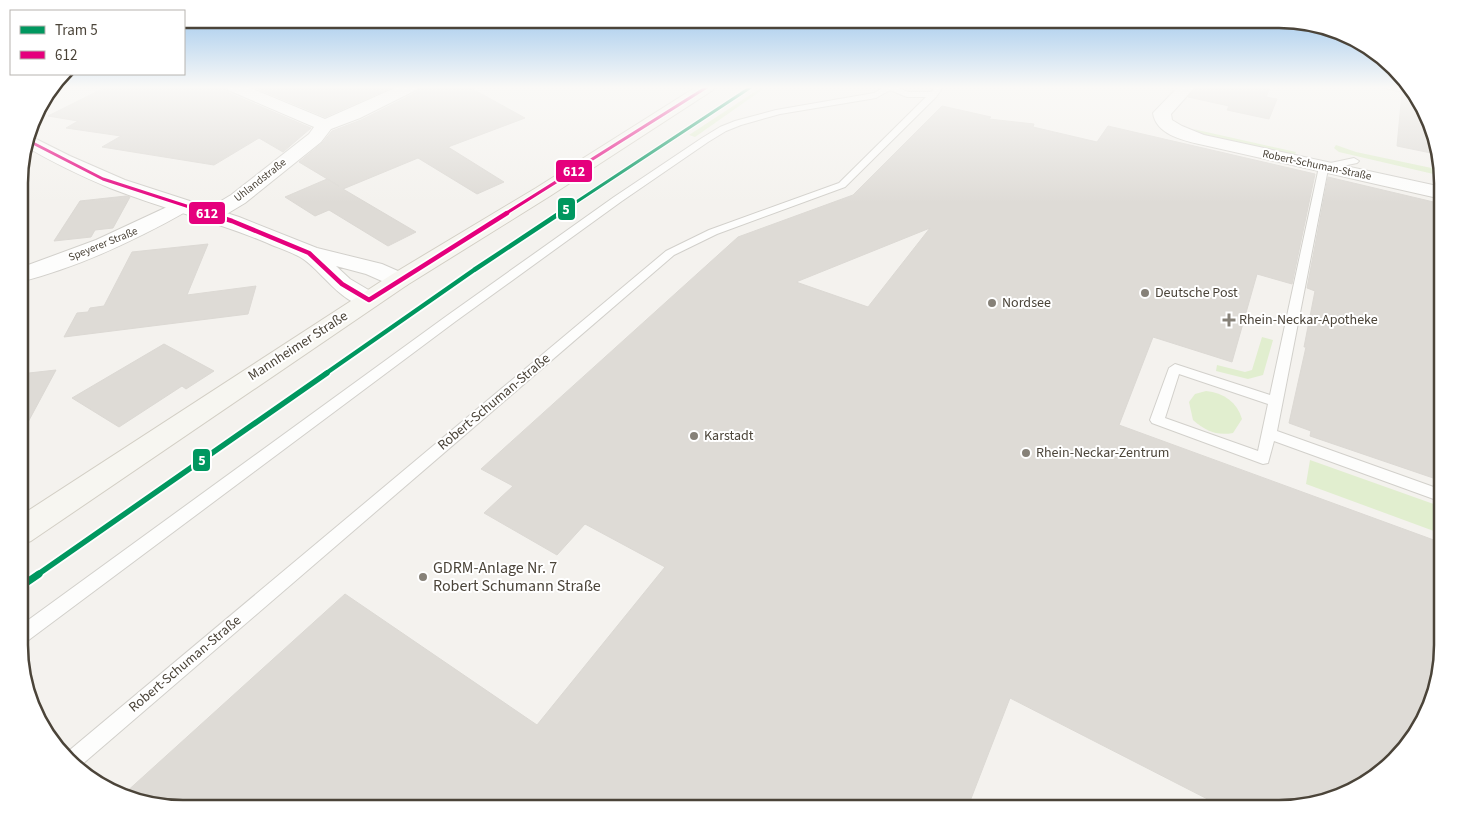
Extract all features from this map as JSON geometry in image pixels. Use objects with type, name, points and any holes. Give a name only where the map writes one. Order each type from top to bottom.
[{"type":"main road","name":"Mannheimer Straße","points":[[27,527],[399,280],[646,126]]},
{"type":"street","name":"Uhlandstraße","points":[[213,214],[238,199],[315,138],[324,126]]},
{"type":"street","name":"Robert-Schuman-Straße","points":[[1169,126],[1199,139],[1433,191]]},
{"type":"street","name":"Robert-Schuman-Straße","points":[[1193,126],[1433,179]]},
{"type":"street","points":[[33,143],[103,179],[182,206],[213,214],[249,227],[309,253],[374,269],[399,280]]},
{"type":"street","name":"Speyerer Straße","points":[[27,272],[76,255],[147,225],[182,206]]},
{"type":"street","points":[[309,253],[342,284],[369,300]]},
{"type":"lane","points":[[27,631],[452,318],[618,199],[705,140],[733,126]]},
{"type":"lane","name":"Robert-Schuman-Straße","points":[[75,757],[670,253],[713,232],[842,185],[901,126]]},
{"type":"lane","points":[[1276,402],[1175,368],[1157,420],[1263,459],[1276,402],[1324,167],[1354,161]]},
{"type":"lane","points":[[1269,434],[1433,493]]},
{"type":"green space","points":[[703,126],[711,126],[695,137],[689,135]]},
{"type":"green space","points":[[1193,129],[1296,152],[1294,158],[1215,140]]},
{"type":"green space","points":[[1336,145],[1356,152],[1433,168],[1433,174],[1339,152],[1334,148]]},
{"type":"green space","points":[[1262,337],[1273,340],[1263,375],[1248,379],[1216,371],[1217,365],[1245,372],[1252,370]]},
{"type":"green space","points":[[1206,391],[1224,396],[1237,408],[1242,419],[1233,433],[1221,434],[1211,432],[1193,420],[1189,402],[1195,394]]},
{"type":"green space","points":[[1310,460],[1433,504],[1433,531],[1306,484]]},
{"type":"building","points":[[70,126],[305,126],[311,128],[283,152],[259,138],[214,165],[102,147],[121,136],[66,128]]},
{"type":"building","points":[[346,126],[505,126],[448,147],[504,182],[477,194],[418,158],[343,189],[416,232],[388,246],[329,210],[315,216],[285,197],[327,179],[339,186],[299,162],[322,143],[332,131]]},
{"type":"building","name":"Rhein-Neckar-Zentrum","points":[[922,126],[1033,126],[1097,142],[1108,126],[1315,174],[1292,284],[1257,274],[1232,362],[1153,337],[1119,425],[1433,540],[1433,656],[1431,676],[1418,714],[1402,740],[1373,769],[1347,785],[1329,792],[1309,798],[1289,800],[1210,800],[1010,698],[970,800],[182,801],[162,799],[128,791],[345,594],[537,725],[665,567],[585,524],[557,555],[484,513],[513,486],[481,469],[738,237],[853,195]],"holes":[[[930,228],[868,307],[796,282]]]},
{"type":"building","points":[[1399,126],[1423,126],[1431,153],[1397,146]]},
{"type":"building","points":[[1328,177],[1433,202],[1433,478],[1310,436],[1311,431],[1289,423],[1306,347],[1304,347],[1315,291],[1307,288]]},
{"type":"building","points":[[130,197],[113,228],[95,230],[91,237],[54,241],[80,201]]},
{"type":"building","points":[[208,244],[187,295],[256,286],[248,314],[64,337],[77,313],[88,312],[90,308],[104,306],[132,252]]},
{"type":"building","points":[[164,344],[214,371],[186,389],[182,386],[119,427],[72,398]]},
{"type":"building","points":[[56,370],[27,424],[27,373]]},
{"type":"tram line","name":"5","points":[[27,582],[474,270],[693,126]]},
{"type":"transit line","name":"612","points":[[33,143],[103,179],[232,221],[309,253],[342,284],[369,300],[646,126]]},
{"type":"place","name":"Deutsche Post","points":[[1145,293]]},
{"type":"place","name":"Nordsee","points":[[992,303]]},
{"type":"place","name":"Rhein-Neckar-Apotheke","points":[[1229,320]]},
{"type":"place","name":"Karstadt","points":[[694,436]]},
{"type":"place","name":"Rhein-Neckar-Zentrum","points":[[1026,453]]},
{"type":"place","name":"GDRM-Anlage Nr. 7 Robert Schumann Straße","points":[[423,577]]}]
